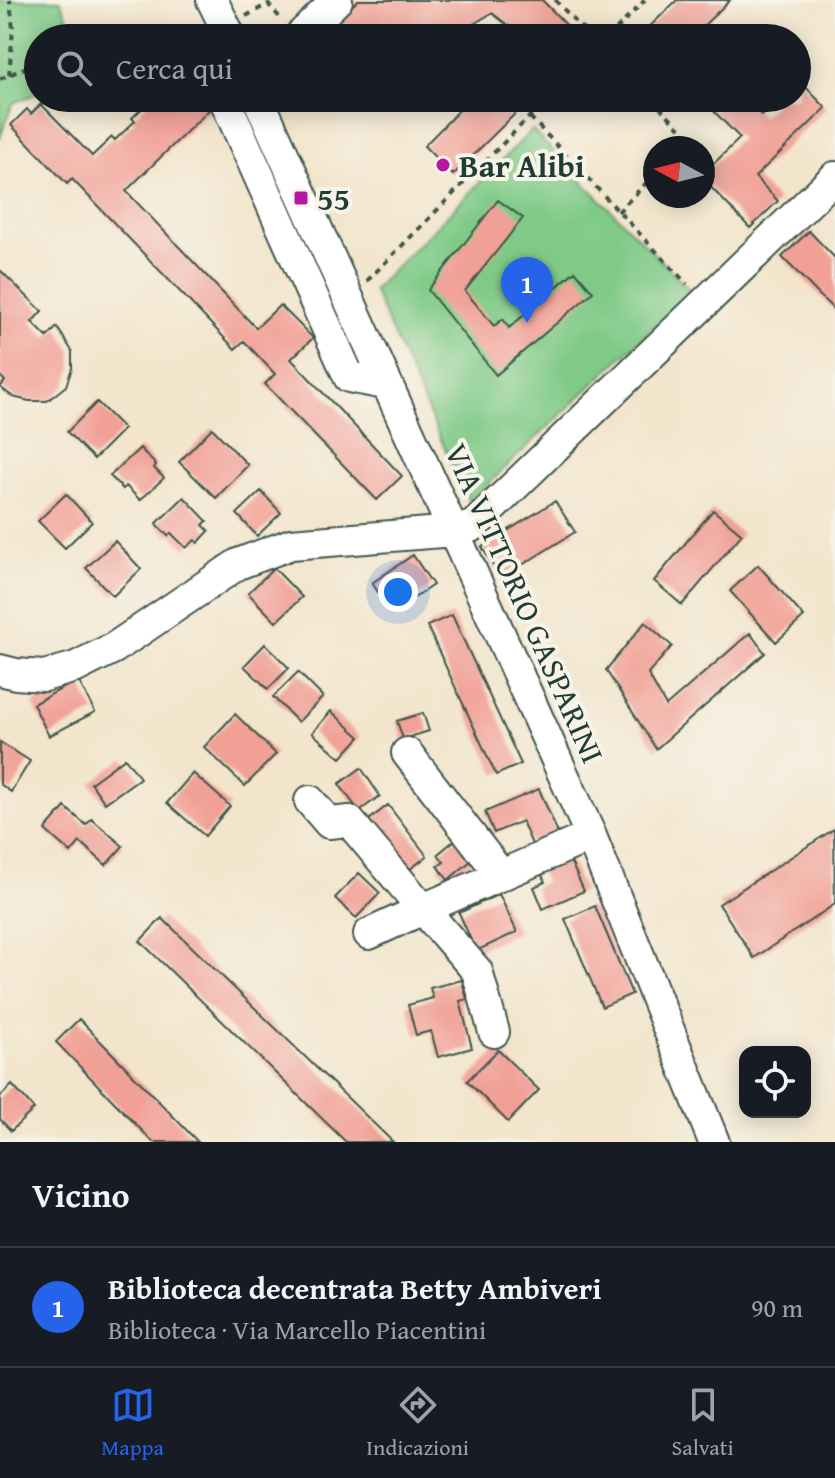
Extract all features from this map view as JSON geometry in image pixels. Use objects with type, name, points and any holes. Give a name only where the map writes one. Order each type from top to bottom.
[{"type":"street","points":[[312,24],[337,0]]},
{"type":"street","points":[[230,112],[349,377],[385,384]]},
{"type":"street","name":"VIA VITTORIO GASPARINI","points":[[264,112],[591,836],[714,1142]]},
{"type":"street","points":[[0,670],[44,676],[76,667],[114,648],[238,564],[291,544],[454,531],[473,526],[835,177]]},
{"type":"street","points":[[407,753],[501,875]]},
{"type":"street","points":[[310,801],[329,823],[349,821],[477,971],[494,1032]]},
{"type":"street","points":[[369,934],[591,836]]},
{"type":"path","points":[[9,75],[13,29],[10,0]]},
{"type":"path","points":[[555,0],[578,24]]},
{"type":"path","points":[[622,24],[645,0]]},
{"type":"path","points":[[224,24],[268,2],[286,24]]},
{"type":"path","points":[[0,79],[24,68]]},
{"type":"path","points":[[362,286],[535,112]]},
{"type":"path","points":[[665,112],[688,136]]},
{"type":"path","points":[[530,117],[705,303]]},
{"type":"path","points":[[618,212],[643,186]]},
{"type":"green space","points":[[0,0],[60,0],[71,24],[24,24],[24,99],[13,103],[0,138]]},
{"type":"green space","points":[[532,130],[691,291],[469,502],[373,290]]},
{"type":"building","points":[[358,0],[542,0],[565,24],[506,24],[492,13],[474,24],[334,24]]},
{"type":"building","points":[[677,0],[730,0],[705,24],[652,24]]},
{"type":"building","points":[[811,92],[826,108],[755,177],[778,201],[750,228],[715,192],[715,162],[740,138],[715,112],[758,112],[762,116],[766,112],[811,112]]},
{"type":"building","points":[[24,112],[49,112],[92,156],[135,121],[132,118],[138,112],[207,112],[126,191],[256,328],[280,305],[313,338],[291,359],[402,476],[377,500],[265,384],[275,374],[244,341],[235,349],[72,179],[67,184],[11,125]]},
{"type":"building","points":[[457,112],[517,112],[453,175],[424,146]]},
{"type":"building","points":[[498,200],[523,218],[465,291],[494,326],[503,319],[509,328],[575,271],[593,292],[496,375],[428,290]]},
{"type":"building","points":[[809,231],[835,255],[835,311],[782,257]]},
{"type":"building","points":[[0,270],[42,311],[32,322],[47,337],[57,327],[72,351],[72,368],[66,386],[47,401],[13,397],[0,387],[5,381],[0,376]]},
{"type":"building","points":[[97,402],[124,429],[94,459],[67,432]]},
{"type":"building","points":[[212,428],[248,465],[216,498],[179,462]]},
{"type":"building","points":[[140,448],[164,478],[140,500],[110,476]]},
{"type":"building","points":[[261,491],[281,513],[257,536],[237,514]]},
{"type":"building","points":[[66,494],[92,522],[65,548],[38,521]]},
{"type":"building","points":[[184,497],[207,521],[203,525],[209,531],[198,543],[195,540],[186,548],[156,524]]},
{"type":"building","points":[[555,501],[575,532],[501,578],[482,547]]},
{"type":"building","points":[[713,510],[742,534],[682,605],[654,581]]},
{"type":"building","points":[[115,541],[141,569],[113,596],[86,568]]},
{"type":"building","points":[[413,555],[433,585],[392,613],[372,583]]},
{"type":"building","points":[[758,565],[804,617],[776,642],[730,591]]},
{"type":"building","points":[[274,568],[302,597],[276,622],[248,593]]},
{"type":"building","points":[[452,615],[521,764],[496,775],[427,626]]},
{"type":"building","points":[[645,622],[672,646],[648,674],[666,706],[750,633],[765,653],[656,749],[606,670]]},
{"type":"building","points":[[265,644],[289,668],[268,689],[244,666]]},
{"type":"building","points":[[298,672],[323,697],[298,722],[273,697]]},
{"type":"building","points":[[78,680],[95,712],[49,736],[33,704]]},
{"type":"building","points":[[331,711],[360,737],[341,758],[312,733]]},
{"type":"building","points":[[423,713],[429,731],[403,739],[397,721]]},
{"type":"building","points":[[235,714],[276,754],[245,786],[204,747]]},
{"type":"building","points":[[0,742],[30,761],[11,792],[0,784]]},
{"type":"building","points":[[125,758],[140,778],[105,803],[91,783]]},
{"type":"building","points":[[361,768],[380,796],[359,811],[339,784]]},
{"type":"building","points":[[193,773],[230,806],[205,836],[167,803]]},
{"type":"building","points":[[539,789],[560,838],[534,849],[522,821],[494,833],[485,812]]},
{"type":"building","points":[[388,805],[427,856],[399,878],[360,827]]},
{"type":"building","points":[[65,807],[86,825],[92,819],[123,846],[106,865],[80,842],[71,853],[45,830]]},
{"type":"building","points":[[834,829],[835,904],[754,958],[719,904]]},
{"type":"building","points":[[461,835],[478,855],[448,880],[438,866],[444,862],[438,854]]},
{"type":"building","points":[[569,858],[584,891],[543,909],[534,887],[545,882],[540,870]]},
{"type":"building","points":[[359,873],[380,893],[356,918],[335,898]]},
{"type":"building","points":[[499,894],[517,932],[476,951],[459,913]]},
{"type":"building","points":[[595,906],[632,994],[602,1007],[565,919]]},
{"type":"building","points":[[162,918],[393,1142],[346,1142],[140,941]]},
{"type":"building","points":[[462,980],[467,999],[460,1001],[472,1048],[438,1057],[431,1031],[416,1035],[408,1005],[433,998],[430,988]]},
{"type":"building","points":[[79,1019],[198,1142],[153,1142],[56,1042]]},
{"type":"building","points":[[498,1050],[539,1090],[508,1122],[467,1081]]},
{"type":"building","points":[[12,1085],[34,1109],[11,1131],[0,1119],[0,1097]]},
{"type":"place","name":"Bar Alibi","points":[[443,165]]},
{"type":"place","name":"55","points":[[301,198]]},
{"type":"place","name":"Biblioteca decentrata Betty Ambiveri","points":[[527,323]]}]
